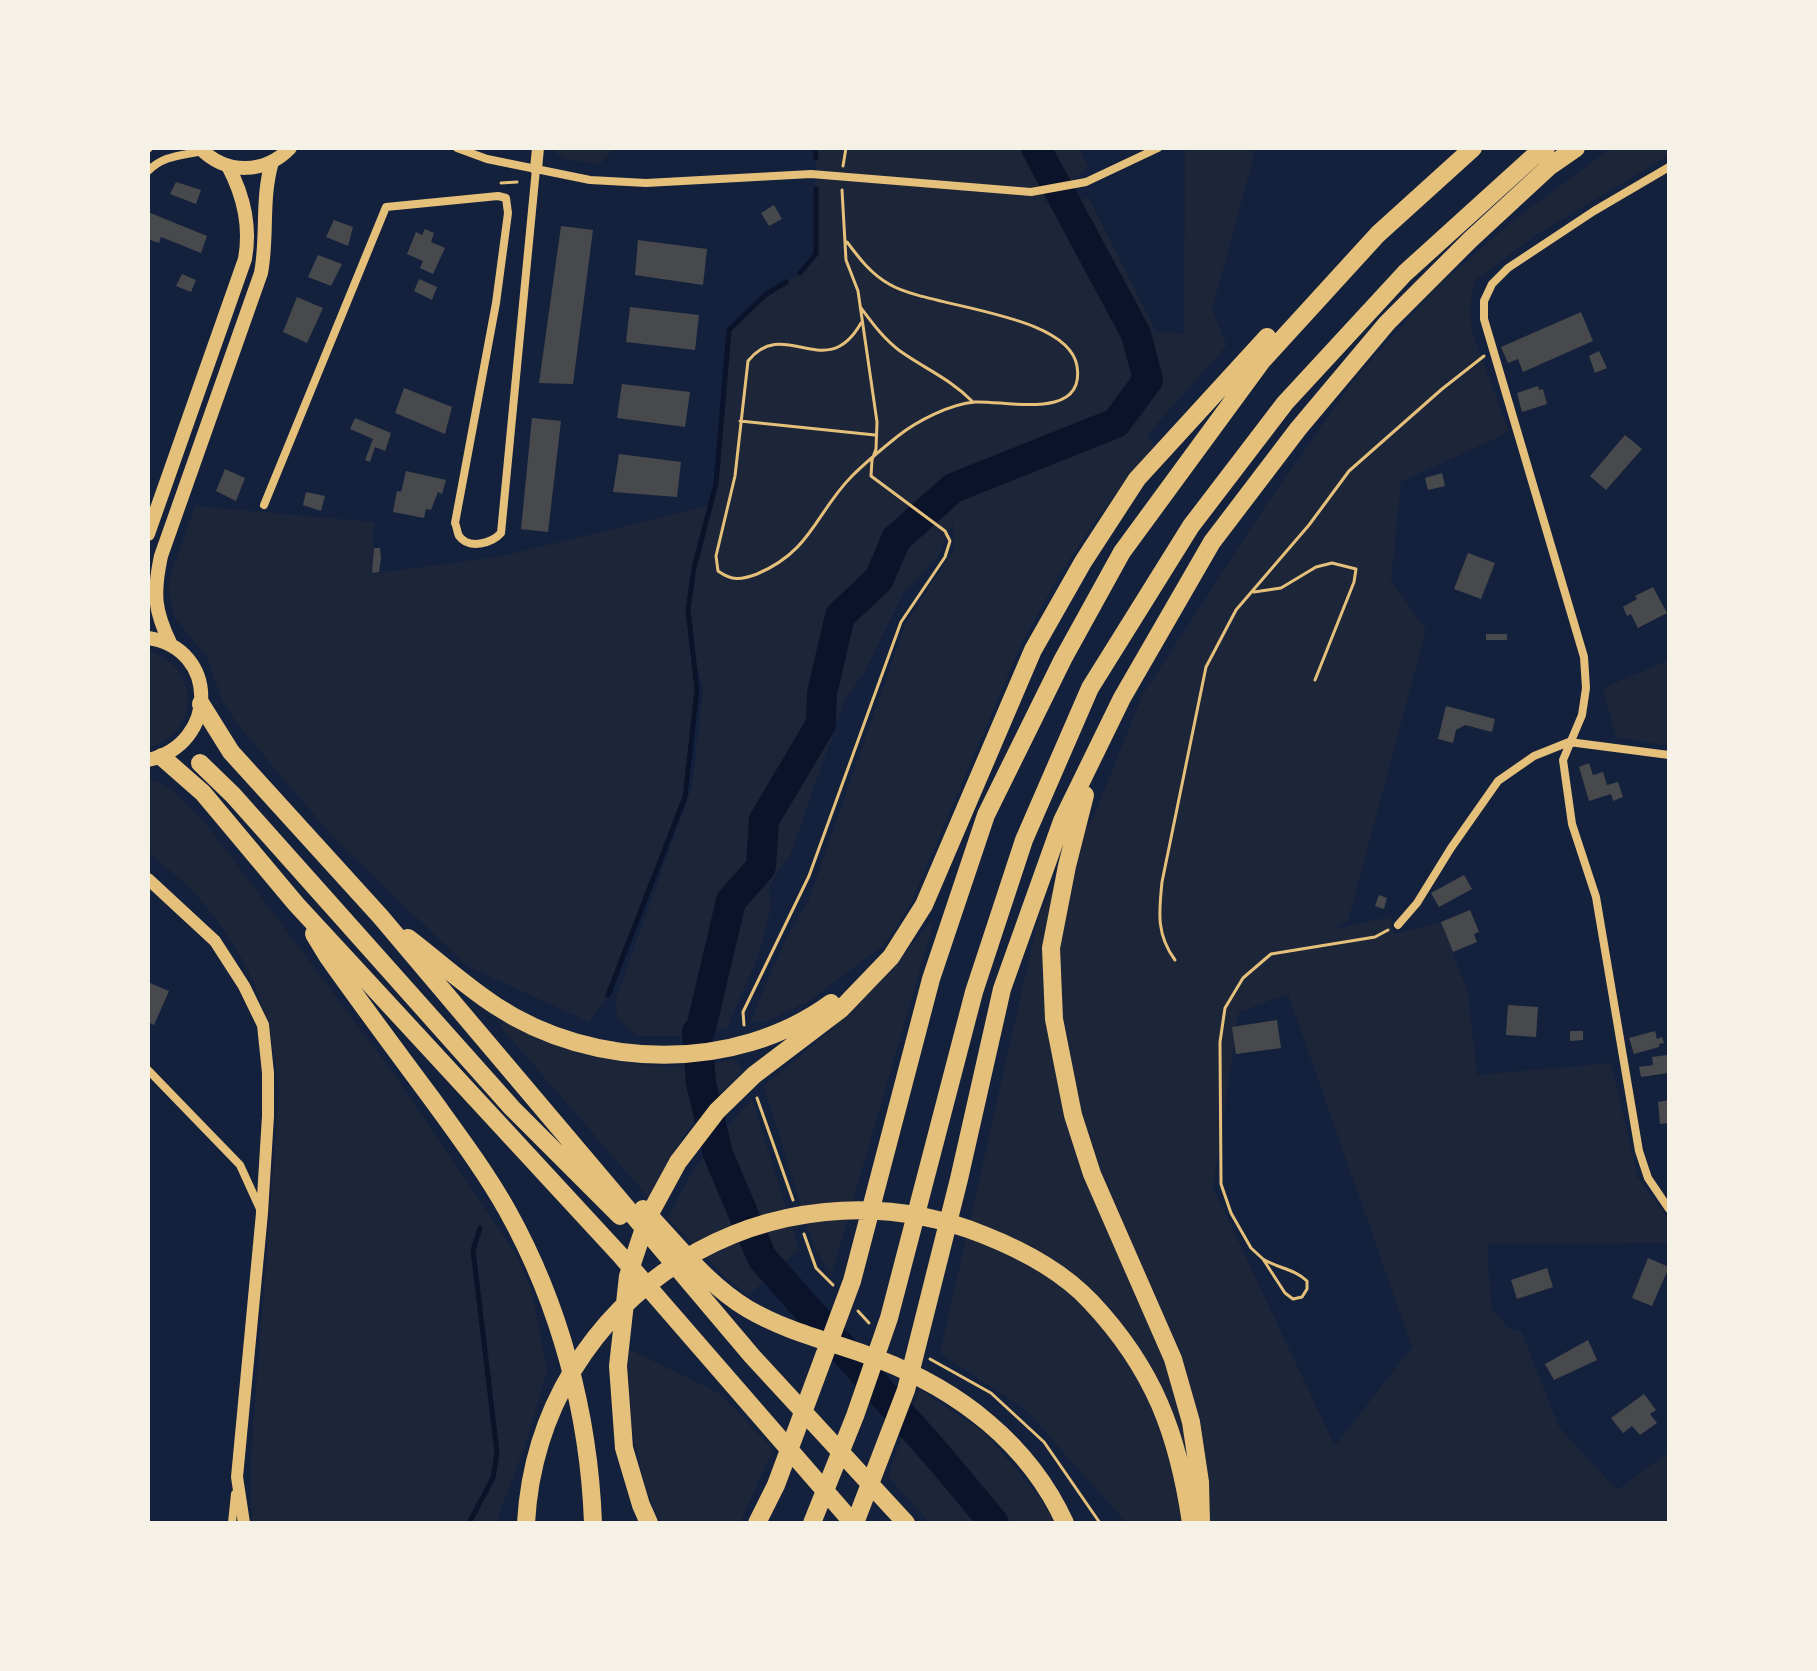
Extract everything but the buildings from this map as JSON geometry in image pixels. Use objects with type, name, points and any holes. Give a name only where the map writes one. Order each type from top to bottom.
[{"type":"highway","points":[[649,1523],[624,1448],[620,1401],[620,1330],[628,1276],[647,1219],[678,1162],[717,1111],[754,1075],[841,1009],[891,957],[924,905],[1033,650],[1083,562],[1137,479],[1293,309],[1473,148]]},
{"type":"highway","points":[[812,1523],[855,1416],[974,992],[1024,840],[1090,688],[1191,526],[1285,403],[1405,273],[1546,148]]},
{"type":"highway","points":[[155,759],[203,793],[296,904],[622,1257],[852,1521],[886,1449],[920,1350],[1002,989],[1062,821],[1122,698],[1212,542],[1298,429],[1387,323],[1470,240],[1550,166],[1576,148]]},
{"type":"highway","points":[[757,1523],[776,1485],[844,1285],[931,979],[986,815],[1063,659],[1122,552],[1262,361],[1378,234]]},
{"type":"highway","points":[[1122,698],[1079,811],[1067,866],[1051,948],[1054,1019],[1073,1115],[1092,1174],[1173,1359],[1188,1409],[1200,1482],[1201,1523]]},
{"type":"highway","points":[[201,704],[231,752],[380,916],[752,1356],[906,1523]]},
{"type":"highway","points":[[200,763],[233,795],[512,1108],[712,1308]]},
{"type":"highway","points":[[296,904],[328,957],[465,1144],[506,1209],[535,1266],[557,1323],[577,1393],[593,1523]]},
{"type":"highway","points":[[380,916],[496,1006],[552,1035],[601,1049],[641,1055],[692,1053],[748,1033],[797,1024],[828,1006],[891,957]]},
{"type":"highway","points":[[535,1099],[712,1281],[771,1322],[880,1360],[949,1393],[986,1420],[1031,1466],[1055,1500],[1065,1523]]},
{"type":"highway","points":[[512,1108],[622,1257]]},
{"type":"highway","points":[[526,1523],[527,1494],[552,1411],[600,1330],[629,1300],[672,1265],[710,1243],[804,1213],[859,1209],[915,1213],[962,1226],[1007,1244],[1058,1274],[1089,1300],[1139,1363],[1162,1406],[1184,1476],[1191,1523]]},
{"type":"main road","points":[[201,149],[228,166],[258,167],[272,162],[290,148]]},
{"type":"main road","points":[[171,645],[162,625],[156,597],[161,556],[261,273],[265,251],[266,182],[272,162]]},
{"type":"main road","points":[[148,534],[245,259],[248,244],[245,210],[228,166]]},
{"type":"main road","points":[[148,638],[171,645],[187,659],[196,672],[201,688],[196,726],[182,745],[155,759]]},
{"type":"street","points":[[457,148],[487,159],[590,180],[646,183],[796,175],[841,176],[1031,192],[1086,182],[1158,148]]},
{"type":"street","points":[[264,505],[386,207],[498,196],[506,198],[508,204],[496,303],[455,523],[459,536],[467,542],[480,544],[495,540],[504,523],[538,148]]},
{"type":"street","points":[[148,171],[157,162],[171,156],[201,149]]},
{"type":"street","points":[[1669,167],[1583,218],[1508,268],[1492,284],[1484,301],[1484,319],[1584,657],[1586,688],[1582,715],[1563,760],[1569,811],[1596,897],[1639,1151],[1648,1178],[1669,1209]]},
{"type":"street","points":[[1398,925],[1417,903],[1498,781],[1534,756],[1569,742],[1669,755]]},
{"type":"street","points":[[148,879],[215,941],[244,986],[263,1025],[268,1073],[262,1213],[232,1523]]},
{"type":"street","points":[[148,1070],[240,1165],[262,1213]]},
{"type":"street","points":[[237,1477],[244,1523]]},
{"type":"path","points":[[748,1033],[743,1012],[809,876],[901,622],[945,557],[950,541],[945,531],[871,476],[877,435],[874,392],[858,291],[846,260],[841,176],[846,148]]},
{"type":"path","points":[[845,238],[862,263],[891,286],[1027,322],[1068,349],[1077,363],[1073,390],[1045,406],[973,402],[940,412],[899,435],[851,476],[794,551],[767,570],[744,579],[729,579],[718,571],[716,556],[735,476],[748,361],[756,351],[770,344],[784,343],[822,352],[841,345],[855,333],[862,320]]},
{"type":"path","points":[[860,307],[882,335],[900,351],[955,384],[973,402]]},
{"type":"path","points":[[1175,960],[1164,944],[1159,916],[1162,882],[1206,667],[1218,641],[1236,610],[1309,525],[1349,471],[1442,389],[1493,349]]},
{"type":"path","points":[[740,421],[877,435]]},
{"type":"path","points":[[1252,592],[1281,588],[1316,567],[1332,563],[1356,569],[1354,582],[1315,680]]},
{"type":"path","points":[[1263,1259],[1285,1293],[1293,1299],[1302,1297],[1307,1281],[1300,1274],[1272,1265],[1251,1248],[1231,1213],[1221,1184],[1220,1042],[1225,1008],[1243,978],[1271,954],[1375,937],[1398,925]]},
{"type":"path","points":[[753,1088],[797,1212]]},
{"type":"path","points":[[801,1226],[816,1268],[844,1285]]},
{"type":"path","points":[[855,1308],[882,1323]]},
{"type":"path","points":[[920,1350],[991,1393],[1044,1442],[1100,1523]]},
{"type":"shaded area","points":[[552,148],[612,148],[612,151],[600,164],[563,159]]},
{"type":"shaded area","points":[[816,148],[1079,148],[1088,167],[1043,203],[1089,198],[1156,331],[1184,334],[1185,150],[1246,148],[1255,152],[1212,310],[1227,345],[1147,435],[1154,446],[1097,518],[1056,580],[1021,645],[910,905],[884,945],[809,1001],[765,1022],[750,1022],[787,936],[808,902],[905,625],[954,549],[953,522],[938,557],[904,592],[865,671],[844,702],[791,853],[769,885],[770,912],[758,957],[727,1028],[684,1036],[636,1036],[617,1016],[616,998],[692,787],[703,691],[693,649],[697,690],[685,797],[608,995],[589,1022],[467,966],[333,837],[238,725],[223,702],[206,656],[175,618],[169,579],[195,506],[374,522],[372,574],[502,556],[711,505],[716,484],[729,330],[765,295],[804,271],[816,254]]},
{"type":"shaded area","points":[[1611,148],[1669,148],[1669,155],[1539,233],[1475,280],[1470,305],[1472,332],[1509,432],[1401,482],[1391,581],[1426,630],[1348,921],[1335,929],[1389,917],[1394,934],[1441,922],[1468,993],[1477,1075],[1611,1063],[1638,1178],[1669,1220],[1669,1243],[1487,1244],[1491,1308],[1509,1329],[1521,1331],[1559,1427],[1617,1490],[1669,1452],[1669,1523],[1124,1523],[1026,1410],[940,1353],[1039,915],[1095,813],[1143,694],[1267,504],[1355,378],[1437,287],[1513,221]],"holes":[[[1288,994],[1412,1347],[1335,1446],[1213,1188],[1239,1012]]]},
{"type":"shaded area","points":[[148,651],[178,670],[186,684],[188,700],[186,715],[178,729],[166,740],[148,748]]},
{"type":"shaded area","points":[[1669,660],[1669,746],[1616,737],[1603,688]]},
{"type":"shaded area","points":[[148,780],[174,792],[210,829],[394,1074],[517,1256],[532,1291],[547,1371],[526,1443],[496,1523],[252,1523],[250,1479],[253,1428],[279,1092],[276,1064],[257,990],[234,945],[196,895],[148,851]]},
{"type":"shaded area","points":[[931,921],[931,932],[831,1276],[814,1247],[764,1086],[824,1036],[888,974]]},
{"type":"shaded area","points":[[504,1020],[558,1046],[617,1062],[677,1066],[736,1059],[743,1071],[689,1129],[649,1198],[500,1026]]},
{"type":"shaded area","points":[[752,1099],[799,1249],[749,1295],[725,1277],[668,1218],[685,1184],[705,1155]]},
{"type":"shaded area","points":[[628,1349],[719,1393],[773,1449],[740,1523],[660,1523],[645,1485],[631,1425]]},
{"type":"shaded area","points":[[919,1389],[984,1432],[1039,1496],[1055,1523],[930,1523],[888,1476]]},
{"type":"waterway","points":[[815,148],[816,158]]},
{"type":"waterway","points":[[994,1523],[762,1258],[718,1154],[701,1083],[697,1032],[701,1028],[731,901],[761,867],[764,820],[821,724],[822,693],[840,616],[879,579],[896,539],[953,488],[1116,423],[1148,380],[1136,334],[1036,148]]},
{"type":"waterway","points":[[800,273],[816,254],[816,189]]},
{"type":"waterway","points":[[608,995],[685,797],[697,690],[688,610],[694,568],[716,484],[729,330],[765,295],[786,282]]},
{"type":"waterway","points":[[469,1523],[493,1478],[497,1452],[473,1250],[480,1228]]}]
